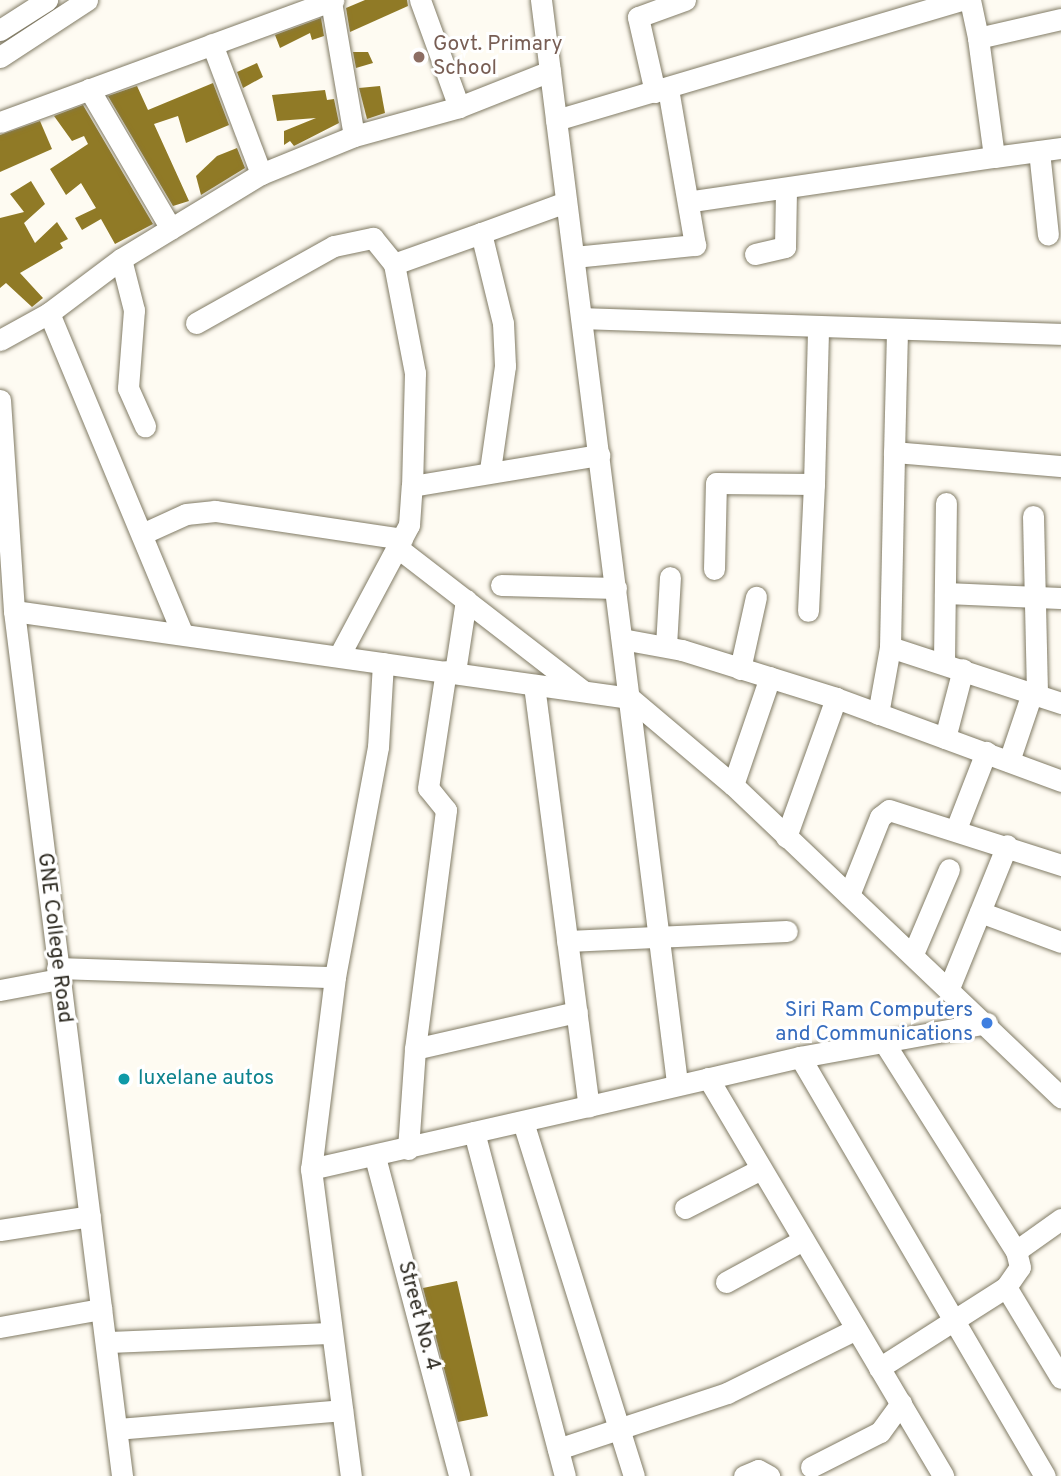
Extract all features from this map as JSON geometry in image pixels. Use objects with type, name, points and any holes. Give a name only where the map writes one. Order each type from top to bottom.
[{"type":"street","points":[[0,30],[47,0]]},
{"type":"street","points":[[0,57],[87,0]]},
{"type":"street","points":[[0,122],[332,0],[354,136]]},
{"type":"street","points":[[420,0],[459,107]]},
{"type":"street","points":[[541,0],[677,1083]]},
{"type":"street","points":[[574,257],[691,247],[696,240],[692,201],[638,17],[685,0]]},
{"type":"street","points":[[556,120],[961,0]]},
{"type":"street","points":[[970,0],[978,38],[994,157]]},
{"type":"street","points":[[978,38],[1061,21]]},
{"type":"street","points":[[212,44],[261,174]]},
{"type":"street","points":[[0,340],[49,313],[121,259],[261,174],[354,136],[459,107],[550,71]]},
{"type":"street","points":[[89,89],[171,229]]},
{"type":"street","points":[[692,201],[1061,149]]},
{"type":"street","points":[[1039,151],[1048,235]]},
{"type":"street","points":[[755,254],[785,247],[786,188]]},
{"type":"street","points":[[394,264],[566,202]]},
{"type":"street","points":[[481,233],[503,323],[505,366],[491,470]]},
{"type":"street","points":[[196,323],[356,237],[373,238],[394,264],[415,373],[412,486],[400,544],[339,656]]},
{"type":"street","points":[[121,259],[134,310],[128,388],[145,426]]},
{"type":"street","points":[[49,313],[182,633]]},
{"type":"street","points":[[582,318],[897,331],[1061,334]]},
{"type":"street","points":[[808,611],[818,327]]},
{"type":"street","points":[[878,714],[890,646],[897,331]]},
{"type":"street","name":"GNE College Road","points":[[0,400],[14,611],[122,1476]]},
{"type":"street","points":[[894,452],[1061,466]]},
{"type":"street","points":[[412,486],[491,470],[599,455]]},
{"type":"street","points":[[714,569],[716,483],[814,484]]},
{"type":"street","points":[[945,738],[953,666],[945,593],[946,503]]},
{"type":"street","points":[[142,534],[186,514],[215,511],[400,544],[466,600],[582,690]]},
{"type":"street","points":[[1009,761],[1035,694],[1033,516]]},
{"type":"street","points":[[666,646],[670,577]]},
{"type":"street","points":[[501,585],[616,588]]},
{"type":"street","points":[[945,593],[1061,598]]},
{"type":"street","points":[[740,669],[757,597]]},
{"type":"street","points":[[408,1149],[415,1049],[446,810],[428,788],[466,600]]},
{"type":"street","points":[[14,611],[630,698],[733,785],[987,1023],[1061,1097]]},
{"type":"street","points":[[622,639],[666,646],[836,698],[1061,781]]},
{"type":"street","points":[[890,646],[1061,703]]},
{"type":"street","points":[[351,1476],[311,1169],[335,977],[378,747],[383,663]]},
{"type":"street","points":[[733,785],[770,677]]},
{"type":"street","points":[[534,685],[589,1106]]},
{"type":"street","points":[[786,837],[836,698]]},
{"type":"street","points":[[956,829],[986,752]]},
{"type":"street","points":[[849,895],[885,812],[956,829],[1061,865]]},
{"type":"street","points":[[949,988],[1007,845]]},
{"type":"street","points":[[913,954],[949,869]]},
{"type":"street","points":[[980,912],[1061,942]]},
{"type":"street","points":[[567,941],[660,940],[787,931]]},
{"type":"street","points":[[0,990],[58,974],[335,977]]},
{"type":"street","points":[[415,1049],[577,1012]]},
{"type":"street","points":[[311,1169],[375,1157],[677,1083],[800,1057],[885,1044],[987,1023]]},
{"type":"street","points":[[879,1368],[956,1322],[1006,1287],[1020,1267],[1016,1251],[885,1044]]},
{"type":"street","points":[[800,1057],[1045,1476]]},
{"type":"street","points":[[708,1078],[759,1170],[943,1476]]},
{"type":"street","points":[[523,1122],[618,1432],[634,1476]]},
{"type":"street","points":[[474,1132],[565,1476]]},
{"type":"street","name":"Street No. 4","points":[[375,1157],[459,1476]]},
{"type":"street","points":[[685,1208],[759,1170]]},
{"type":"street","points":[[0,1230],[90,1216]]},
{"type":"street","points":[[1016,1251],[1061,1219]]},
{"type":"street","points":[[726,1282],[803,1240]]},
{"type":"street","points":[[1006,1287],[1061,1378]]},
{"type":"street","points":[[0,1327],[101,1309]]},
{"type":"street","points":[[558,1449],[618,1432],[727,1394],[856,1329]]},
{"type":"street","points":[[107,1342],[331,1333]]},
{"type":"street","points":[[811,1467],[880,1432],[901,1403]]},
{"type":"street","points":[[117,1429],[342,1410]]},
{"type":"street","points":[[744,1476],[758,1470],[769,1476]]},
{"type":"building","points":[[365,0],[407,0],[408,6],[350,32],[346,8]]},
{"type":"building","points":[[321,18],[324,36],[312,40],[310,33],[280,48],[275,35]]},
{"type":"building","points":[[353,52],[368,52],[373,63],[356,68]]},
{"type":"building","points":[[257,63],[263,77],[243,88],[237,72]]},
{"type":"building","points":[[213,83],[229,125],[186,143],[178,116],[154,124],[189,201],[173,206],[108,96],[137,86],[148,110]]},
{"type":"building","points":[[380,86],[385,113],[367,119],[359,88]]},
{"type":"building","points":[[325,90],[327,100],[334,99],[339,123],[294,146],[290,141],[284,145],[284,131],[316,118],[277,121],[272,95]]},
{"type":"building","points":[[83,105],[153,224],[115,244],[101,219],[82,230],[75,218],[96,208],[81,183],[66,195],[50,169],[88,144],[84,136],[72,141],[54,116]]},
{"type":"building","points":[[40,121],[52,149],[0,172],[0,135]]},
{"type":"building","points":[[237,148],[245,168],[201,195],[196,176],[217,156]]},
{"type":"building","points":[[31,181],[45,204],[24,223],[35,243],[57,222],[68,239],[60,243],[63,248],[20,273],[43,298],[32,307],[6,283],[0,288],[0,218],[24,212],[10,194]]},
{"type":"building","points":[[457,1281],[488,1416],[458,1422],[423,1288]]},
{"type":"place","name":"Govt. Primary School","points":[[419,57]]},
{"type":"place","name":"Siri Ram Computers and Communications","points":[[987,1023]]},
{"type":"place","name":"luxelane autos","points":[[124,1079]]}]
